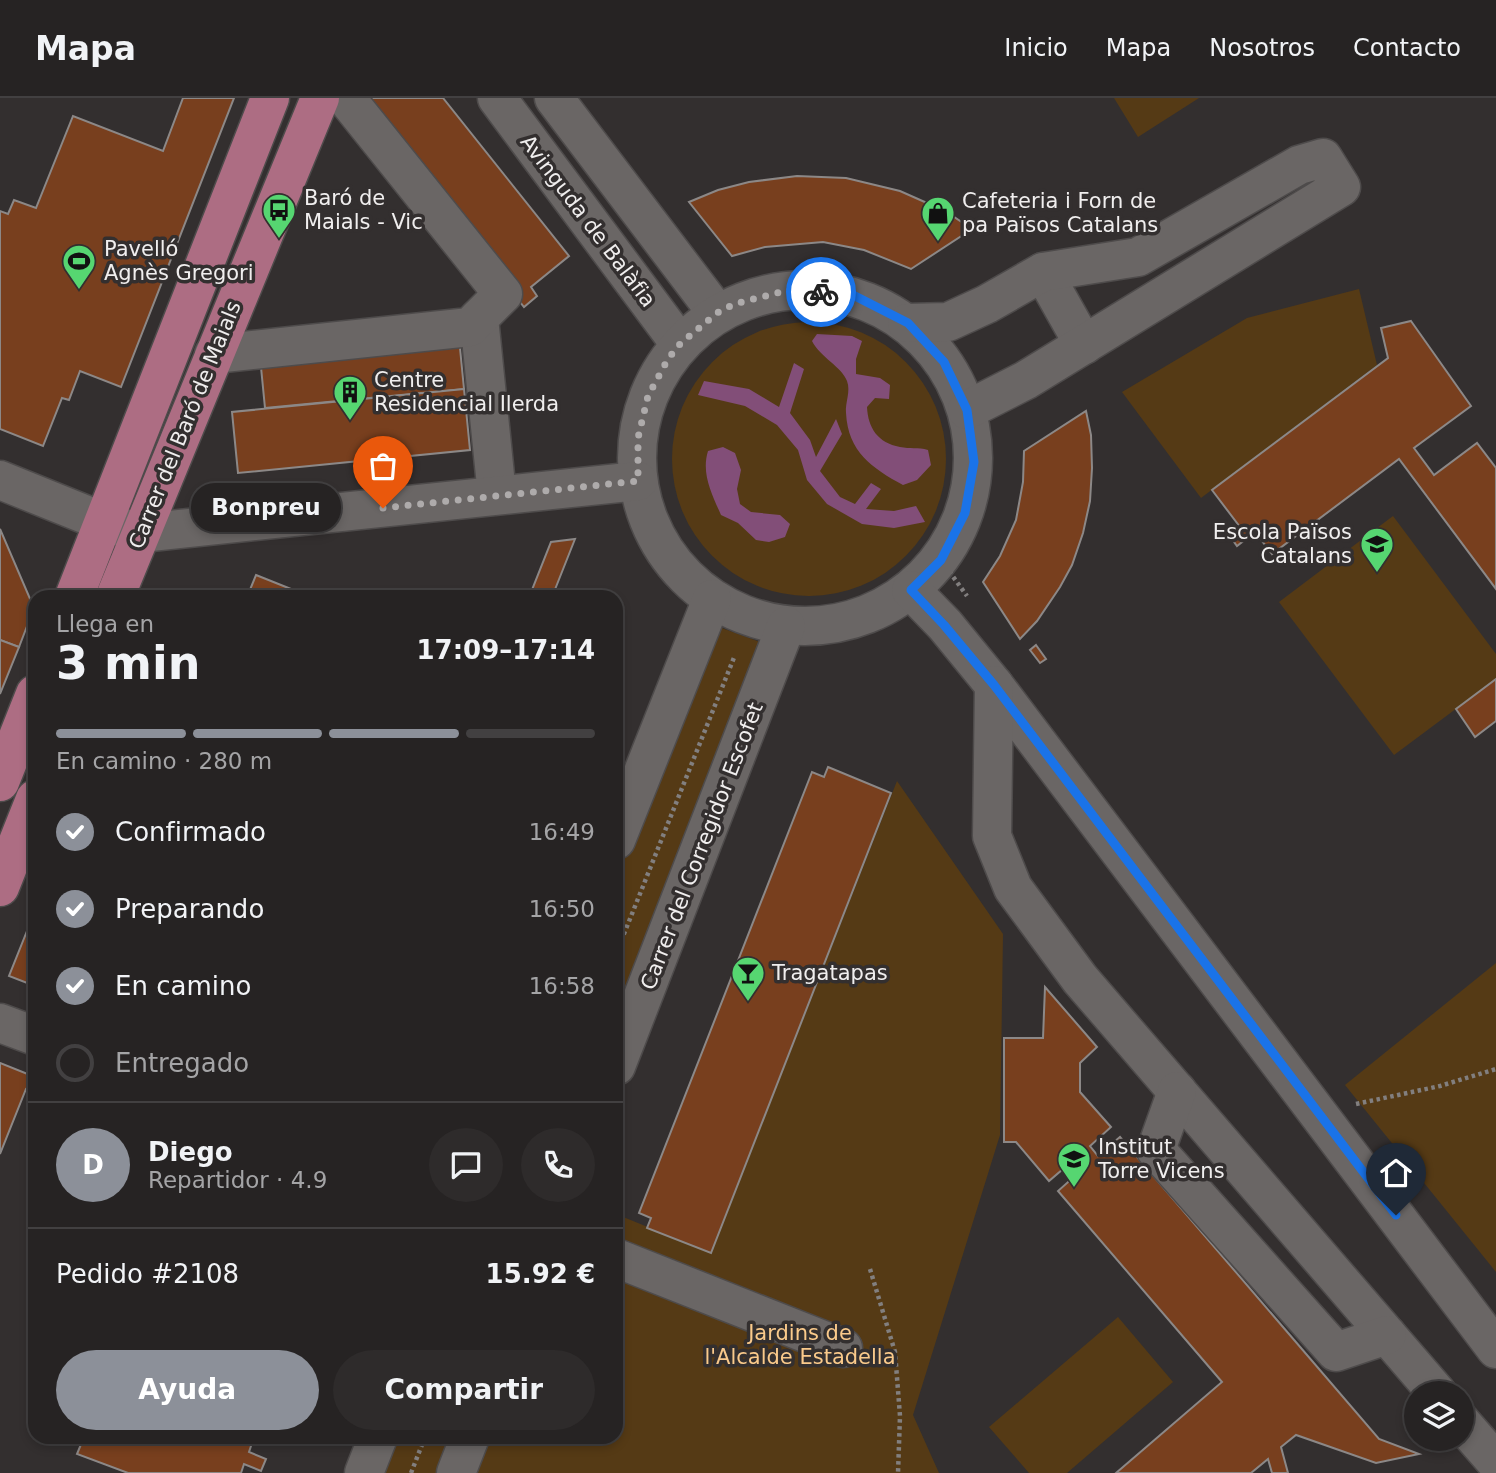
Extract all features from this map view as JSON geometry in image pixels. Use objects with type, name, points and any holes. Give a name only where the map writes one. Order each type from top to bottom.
[{"type":"main road","name":"Carrer del Baró de Maials","points":[[77,590],[270,98]]},
{"type":"main road","name":"Carrer del Baró de Maials","points":[[118,590],[320,98]]},
{"type":"main road","points":[[0,782],[28,712]]},
{"type":"main road","points":[[0,887],[28,817]]},
{"type":"street","points":[[215,354],[470,327],[503,294],[346,98]]},
{"type":"street","name":"Avinguda de Balàfia","points":[[497,98],[680,344]]},
{"type":"street","points":[[554,98],[717,313]]},
{"type":"street","points":[[908,323],[948,322],[987,304],[1043,272],[1138,257],[1299,165],[1323,158],[1341,187],[1026,380],[967,410]]},
{"type":"street","points":[[1043,272],[1084,345]]},
{"type":"street","points":[[793,289],[853,295],[908,323],[944,362],[967,410],[974,462],[965,513],[941,560],[911,590],[873,614],[831,626],[786,626],[748,617],[712,599],[677,567],[651,527],[638,481],[638,438],[648,396],[668,359],[680,344],[717,313],[734,304],[793,289]]},
{"type":"street","points":[[479,318],[497,495]]},
{"type":"street","points":[[0,480],[104,522],[141,533],[638,481]]},
{"type":"street","points":[[911,590],[994,685],[1496,1349]]},
{"type":"street","points":[[623,822],[712,599]]},
{"type":"street","name":"Carrer del Corregidor Escofet","points":[[623,1048],[772,669],[786,626]]},
{"type":"street","points":[[994,685],[992,836],[1013,888],[1080,979],[1427,1381]]},
{"type":"street","points":[[0,1023],[28,1033]]},
{"type":"street","points":[[1177,1091],[1156,1150],[1336,1352],[1387,1335]]},
{"type":"street","points":[[623,1261],[843,1348]]},
{"type":"street","points":[[1474,1437],[1496,1462]]},
{"type":"street","points":[[364,1473],[375,1444]]},
{"type":"street","points":[[456,1473],[467,1444]]},
{"type":"path","points":[[623,936],[735,654]]},
{"type":"path","points":[[1356,1104],[1440,1086],[1496,1069]]},
{"type":"path","points":[[870,1269],[895,1352],[900,1416],[898,1473]]},
{"type":"path","points":[[411,1473],[422,1444]]},
{"type":"green space","points":[[1114,98],[1199,98],[1138,137]]},
{"type":"green space","points":[[1359,289],[1377,365],[1201,498],[1122,392],[1247,318]]},
{"type":"green space","points":[[822,322],[862,332],[885,345],[906,362],[923,383],[936,406],[944,432],[944,486],[936,512],[923,535],[906,556],[885,573],[862,586],[836,594],[796,596],[756,586],[744,580],[722,565],[703,546],[682,512],[674,486],[672,446],[682,406],[688,394],[703,372],[722,353],[756,332],[782,324]]},
{"type":"green space","points":[[1393,516],[1496,654],[1496,679],[1394,755],[1279,602]]},
{"type":"green space","points":[[719,627],[760,642],[623,1008],[623,857],[711,633]]},
{"type":"green space","name":"Jardins de l'Alcalde Estadella","points":[[897,781],[1003,934],[1000,1135],[913,1415],[939,1473],[456,1473],[467,1444],[623,1444],[623,1217],[711,1253]]},
{"type":"green space","points":[[1496,963],[1496,1272],[1345,1085]]},
{"type":"green space","points":[[1118,1317],[1173,1382],[1067,1473],[1029,1473],[989,1427]]},
{"type":"green space","points":[[391,1444],[451,1444],[439,1473],[380,1473]]},
{"type":"shaded area","points":[[817,334],[852,336],[862,341],[856,359],[856,374],[880,378],[890,385],[889,399],[875,398],[867,407],[869,422],[880,438],[892,445],[928,450],[931,465],[917,480],[903,485],[872,465],[857,448],[848,427],[847,381],[812,341]]},
{"type":"shaded area","points":[[794,363],[804,369],[790,413],[810,440],[816,457],[836,419],[842,434],[820,471],[840,497],[855,504],[871,483],[881,489],[866,509],[894,511],[916,506],[925,522],[894,528],[862,524],[827,504],[807,480],[798,450],[777,425],[745,406],[698,395],[704,381],[749,389],[779,407]]},
{"type":"shaded area","points":[[723,447],[735,453],[741,470],[737,489],[740,504],[751,512],[780,515],[790,524],[785,537],[769,542],[756,540],[738,523],[721,515],[708,484],[706,459],[708,451]]},
{"type":"building","name":"Pavelló Agnès Gregori","points":[[183,98],[234,98],[121,387],[80,371],[69,400],[62,398],[43,446],[0,429],[0,211],[8,214],[14,200],[36,208],[73,116],[163,151]]},
{"type":"building","points":[[359,98],[443,98],[569,256],[531,287],[537,296],[524,307]]},
{"type":"building","points":[[797,176],[846,178],[900,191],[945,211],[972,229],[911,269],[864,250],[823,242],[765,247],[732,256],[689,202],[718,190],[749,182]]},
{"type":"building","points":[[1411,321],[1471,406],[1414,448],[1434,475],[1477,443],[1496,468],[1496,589],[1399,459],[1272,554],[1255,532],[1237,546],[1229,535],[1240,527],[1212,490],[1388,358],[1381,328]]},
{"type":"building","points":[[459,338],[464,389],[265,408],[260,357]]},
{"type":"building","name":"Centre Residencial Ilerda","points":[[464,389],[470,450],[238,473],[232,412]]},
{"type":"building","points":[[1086,411],[1091,435],[1092,468],[1090,501],[1083,533],[1072,565],[1060,587],[1037,621],[1020,639],[983,582],[1000,556],[1016,520],[1023,482],[1024,451]]},
{"type":"building","points":[[0,529],[28,594],[28,624],[19,647],[0,640]]},
{"type":"building","points":[[575,539],[555,590],[532,590],[551,542]]},
{"type":"building","points":[[256,575],[294,590],[250,590]]},
{"type":"building","points":[[0,640],[19,647],[0,694]]},
{"type":"building","points":[[1036,645],[1046,659],[1040,663],[1030,650]]},
{"type":"building","points":[[1496,679],[1496,721],[1475,737],[1456,709]]},
{"type":"building","points":[[828,767],[891,793],[711,1253],[647,1228],[651,1218],[639,1213],[812,772],[824,777]]},
{"type":"building","points":[[28,928],[28,983],[9,976]]},
{"type":"building","points":[[1045,987],[1097,1047],[1080,1063],[1080,1092],[1111,1127],[1090,1146],[1098,1156],[1120,1137],[1379,1439],[1404,1448],[1404,1451],[1419,1454],[1376,1463],[1296,1435],[1281,1447],[1288,1473],[1272,1473],[1268,1459],[1251,1473],[1116,1473],[1222,1382],[1058,1191],[1085,1167],[1077,1157],[1049,1181],[1016,1142],[1004,1142],[1004,1038],[1043,1038]]},
{"type":"building","points":[[0,1063],[28,1074],[28,1090],[0,1154]]},
{"type":"building","points":[[81,1444],[252,1444],[249,1452],[266,1459],[261,1471],[244,1464],[241,1473],[128,1473],[77,1454]]},
{"type":"way so far","points":[[383,508],[638,481],[638,438],[648,396],[668,359],[680,344],[717,313],[734,304],[793,289],[821,292]]},
{"type":"place","name":"Baró de Maials - Vic","points":[[279,240]]},
{"type":"place","name":"Cafeteria i Forn de pa Països Catalans","points":[[938,243]]},
{"type":"place","name":"Pavelló Agnès Gregori","points":[[79,291]]},
{"type":"place","name":"Centre Residencial Ilerda","points":[[350,422]]},
{"type":"place","name":"Bonpreu","points":[[383,508]]},
{"type":"place","name":"Escola Països Catalans","points":[[1377,574]]},
{"type":"place","name":"Tragatapas","points":[[748,1003]]},
{"type":"place","name":"Institut Torre Vicens","points":[[1074,1189]]},
{"type":"route","points":[[821,292],[853,295],[908,323],[944,362],[967,410],[974,462],[965,513],[941,560],[911,590],[994,685],[1396,1215]]}]
